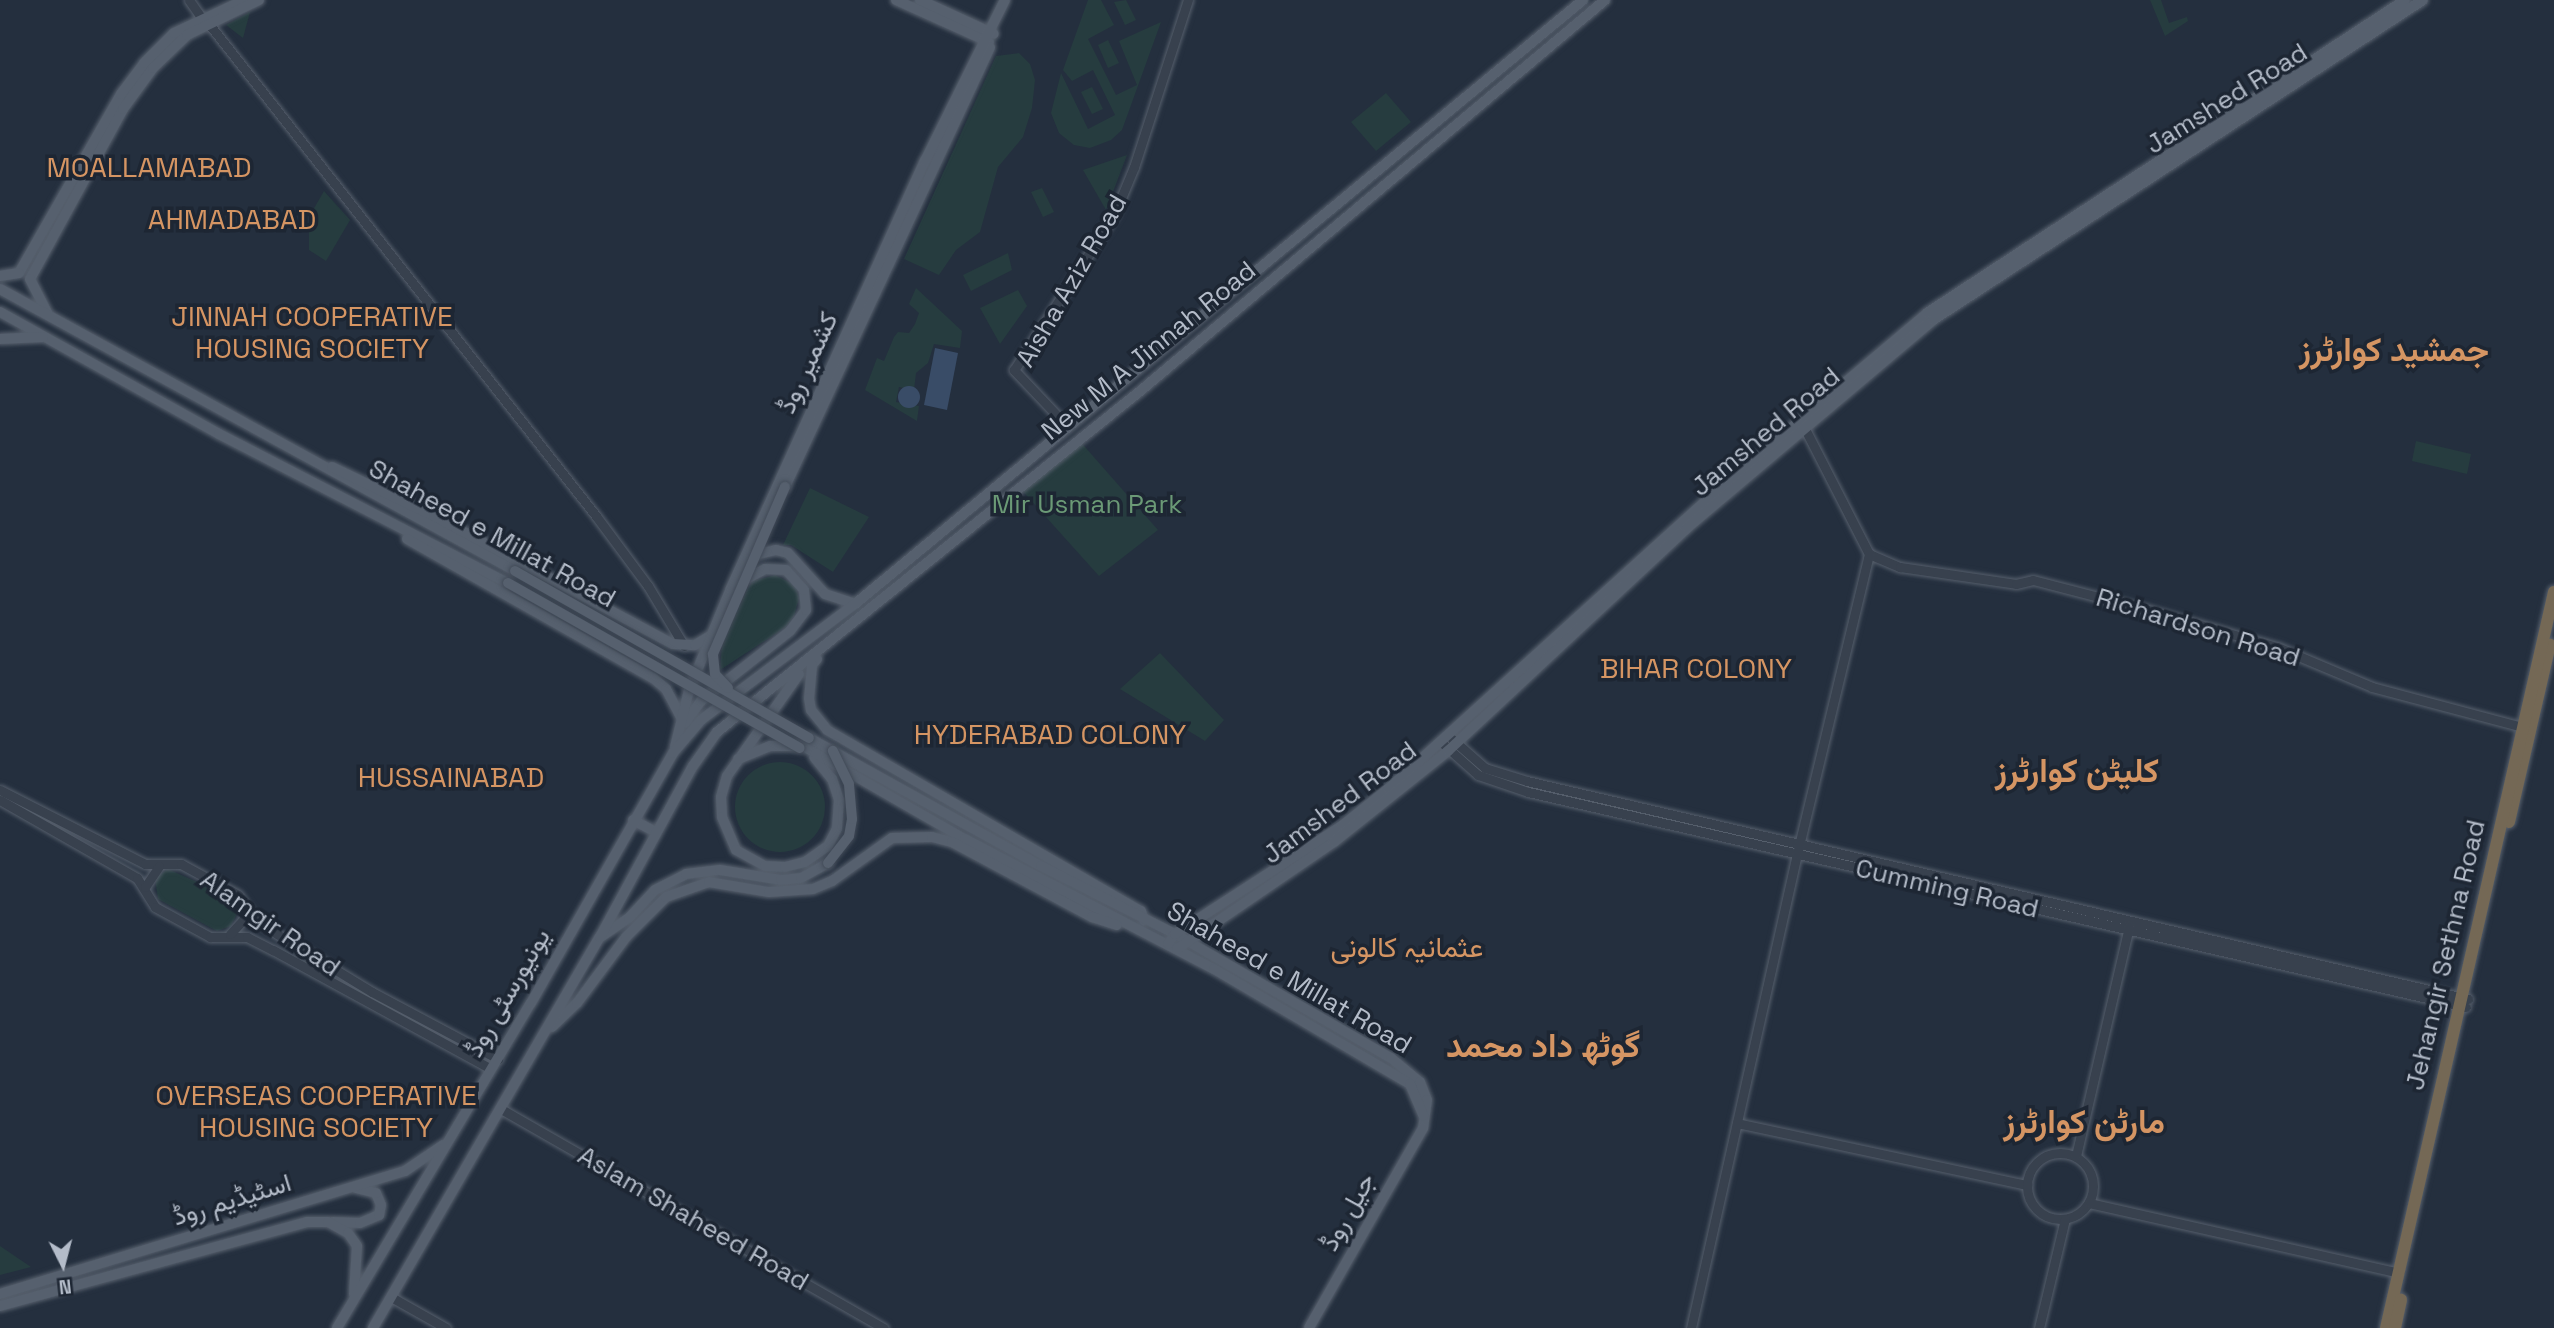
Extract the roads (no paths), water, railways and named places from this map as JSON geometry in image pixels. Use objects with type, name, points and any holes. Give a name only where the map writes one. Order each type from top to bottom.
[{"type":"highway","name":"Jehangir Sethna Road","points":[[2395,1328],[2522,727],[2554,592]]},
{"type":"highway","name":"Jehangir Sethna Road","points":[[2386,1328],[2554,628]]},
{"type":"main road","points":[[19,273],[44,245],[143,80],[181,40],[205,21],[244,0]]},
{"type":"main road","points":[[30,279],[65,196],[132,78],[174,33],[259,0]]},
{"type":"main road","points":[[920,0],[991,38]]},
{"type":"main road","name":"کشمیر روڈ","points":[[738,698],[720,681],[712,664],[744,580],[991,38],[1005,0]]},
{"type":"main road","name":"کشمیر روڈ","points":[[673,753],[689,690],[743,562],[991,38],[1013,0]]},
{"type":"main road","name":"New M A Jinnah Road","points":[[701,720],[855,604],[1583,0]]},
{"type":"main road","name":"New M A Jinnah Road","points":[[717,732],[805,665],[1139,392],[1605,0]]},
{"type":"main road","name":"Jamshed Road","points":[[1175,941],[1343,825],[1448,743],[1802,424],[1964,286],[2405,0]]},
{"type":"main road","name":"Jamshed Road","points":[[1802,424],[1970,292],[2423,0]]},
{"type":"main road","points":[[902,1],[991,38]]},
{"type":"main road","points":[[0,276],[19,273],[30,279],[50,316]]},
{"type":"main road","name":"Shaheed e Millat Road","points":[[0,289],[306,459],[515,571],[1006,847],[1141,926],[1175,941],[1410,1084],[1424,1118]]},
{"type":"main road","name":"Shaheed e Millat Road","points":[[0,312],[219,435],[508,583],[800,748],[823,764],[837,789],[839,814],[828,846],[805,862],[785,867],[749,859],[725,833],[721,797],[738,759],[805,665]]},
{"type":"main road","points":[[0,339],[46,337]]},
{"type":"main road","points":[[306,459],[351,473],[653,635],[684,646],[710,636]]},
{"type":"main road","points":[[380,518],[411,542],[653,678],[666,689],[682,725],[701,701],[757,653],[801,621],[807,598],[800,582],[786,570],[765,569],[744,580]]},
{"type":"main road","points":[[743,562],[764,551],[788,553],[825,594],[855,604]]},
{"type":"main road","points":[[653,635],[661,659],[653,678]]},
{"type":"main road","points":[[831,642],[812,666],[809,682],[811,710],[827,730],[1141,911],[1141,926]]},
{"type":"main road","name":"یونیورسٹی روڈ","points":[[337,1328],[461,1122],[673,753],[701,720]]},
{"type":"main road","name":"یونیورسٹی روڈ","points":[[373,1328],[543,1037],[656,832],[717,732]]},
{"type":"main road","points":[[738,759],[770,746],[803,746],[1141,926]]},
{"type":"main road","points":[[600,937],[629,918],[655,890],[685,874],[720,870],[781,880],[801,878],[828,863],[849,836],[852,819],[849,784],[833,751]]},
{"type":"main road","points":[[633,820],[656,832]]},
{"type":"main road","points":[[543,1037],[577,1003],[625,937],[666,897],[709,882],[769,892],[813,889],[832,881],[877,844],[892,838],[932,837],[952,842],[1092,917],[1141,926]]},
{"type":"main road","name":"جیل روڈ","points":[[1309,1328],[1424,1118]]},
{"type":"main road","name":"اسٹیڈیم روڈ","points":[[0,1294],[405,1171],[436,1153],[461,1122]]},
{"type":"main road","name":"اسٹیڈیم روڈ","points":[[0,1306],[307,1222],[360,1223],[379,1214],[382,1205],[376,1193],[347,1188]]},
{"type":"main road","points":[[328,1222],[348,1233],[357,1247],[354,1300]]},
{"type":"street","points":[[189,0],[596,516],[648,586],[684,646]]},
{"type":"street","name":"Aisha Aziz Road","points":[[1068,427],[1014,370],[1114,215],[1134,166],[1188,0]]},
{"type":"street","points":[[1691,1328],[1798,850],[1870,554],[1802,424]]},
{"type":"street","name":"Richardson Road","points":[[1870,554],[1900,567],[2016,584],[2033,580],[2145,609],[2277,648],[2372,687],[2522,727]]},
{"type":"street","name":"Cumming Road","points":[[1448,743],[1474,761],[1510,777],[1798,850],[2463,1002]]},
{"type":"street","name":"Alamgir Road","points":[[0,790],[145,864],[181,864],[238,895],[245,906],[277,934],[494,1064]]},
{"type":"street","name":"Alamgir Road","points":[[0,800],[137,878],[155,907],[210,937],[230,934],[273,950],[494,1064]]},
{"type":"street","points":[[145,887],[159,866]]},
{"type":"street","points":[[230,934],[244,919],[245,906]]},
{"type":"street","points":[[2076,1156],[2129,926]]},
{"type":"street","name":"Aslam Shaheed Road","points":[[501,1110],[884,1328]]},
{"type":"street","points":[[1737,1124],[2027,1185]]},
{"type":"street","points":[[2065,1153],[2076,1156],[2094,1182],[2089,1203],[2064,1219],[2053,1219],[2034,1206],[2027,1185],[2029,1174],[2043,1157],[2065,1153]]},
{"type":"street","points":[[2089,1203],[2399,1273]]},
{"type":"street","points":[[2039,1328],[2064,1219]]},
{"type":"street","points":[[391,1297],[446,1328]]},
{"type":"water","points":[[935,348],[958,353],[947,410],[924,405]]},
{"type":"water","points":[[909,386],[919,393],[920,397],[913,407],[909,408],[899,401],[898,397],[905,387]]},
{"type":"district","name":"MOALLAMABAD","points":[[149,167]]},
{"type":"district","name":"AHMADABAD","points":[[232,219]]},
{"type":"district","name":"JINNAH COOPERATIVE HOUSING SOCIETY","points":[[312,332]]},
{"type":"district","name":"جمشید کوارٹرز","points":[[2394,351]]},
{"type":"district","name":"BIHAR COLONY","points":[[1696,668]]},
{"type":"district","name":"HYDERABAD COLONY","points":[[1050,734]]},
{"type":"district","name":"کلیٹن کوارٹرز","points":[[2077,772]]},
{"type":"district","name":"HUSSAINABAD","points":[[451,777]]},
{"type":"district","name":"عثمانیہ کالونی","points":[[1407,947]]},
{"type":"district","name":"گوٹھ داد محمد","points":[[1543,1047]]},
{"type":"district","name":"OVERSEAS COOPERATIVE HOUSING SOCIETY","points":[[316,1111]]},
{"type":"district","name":"مارٹن کوارٹرز","points":[[2084,1123]]},
{"type":"park label","name":"Mir Usman Park","points":[[1087,505]]}]
